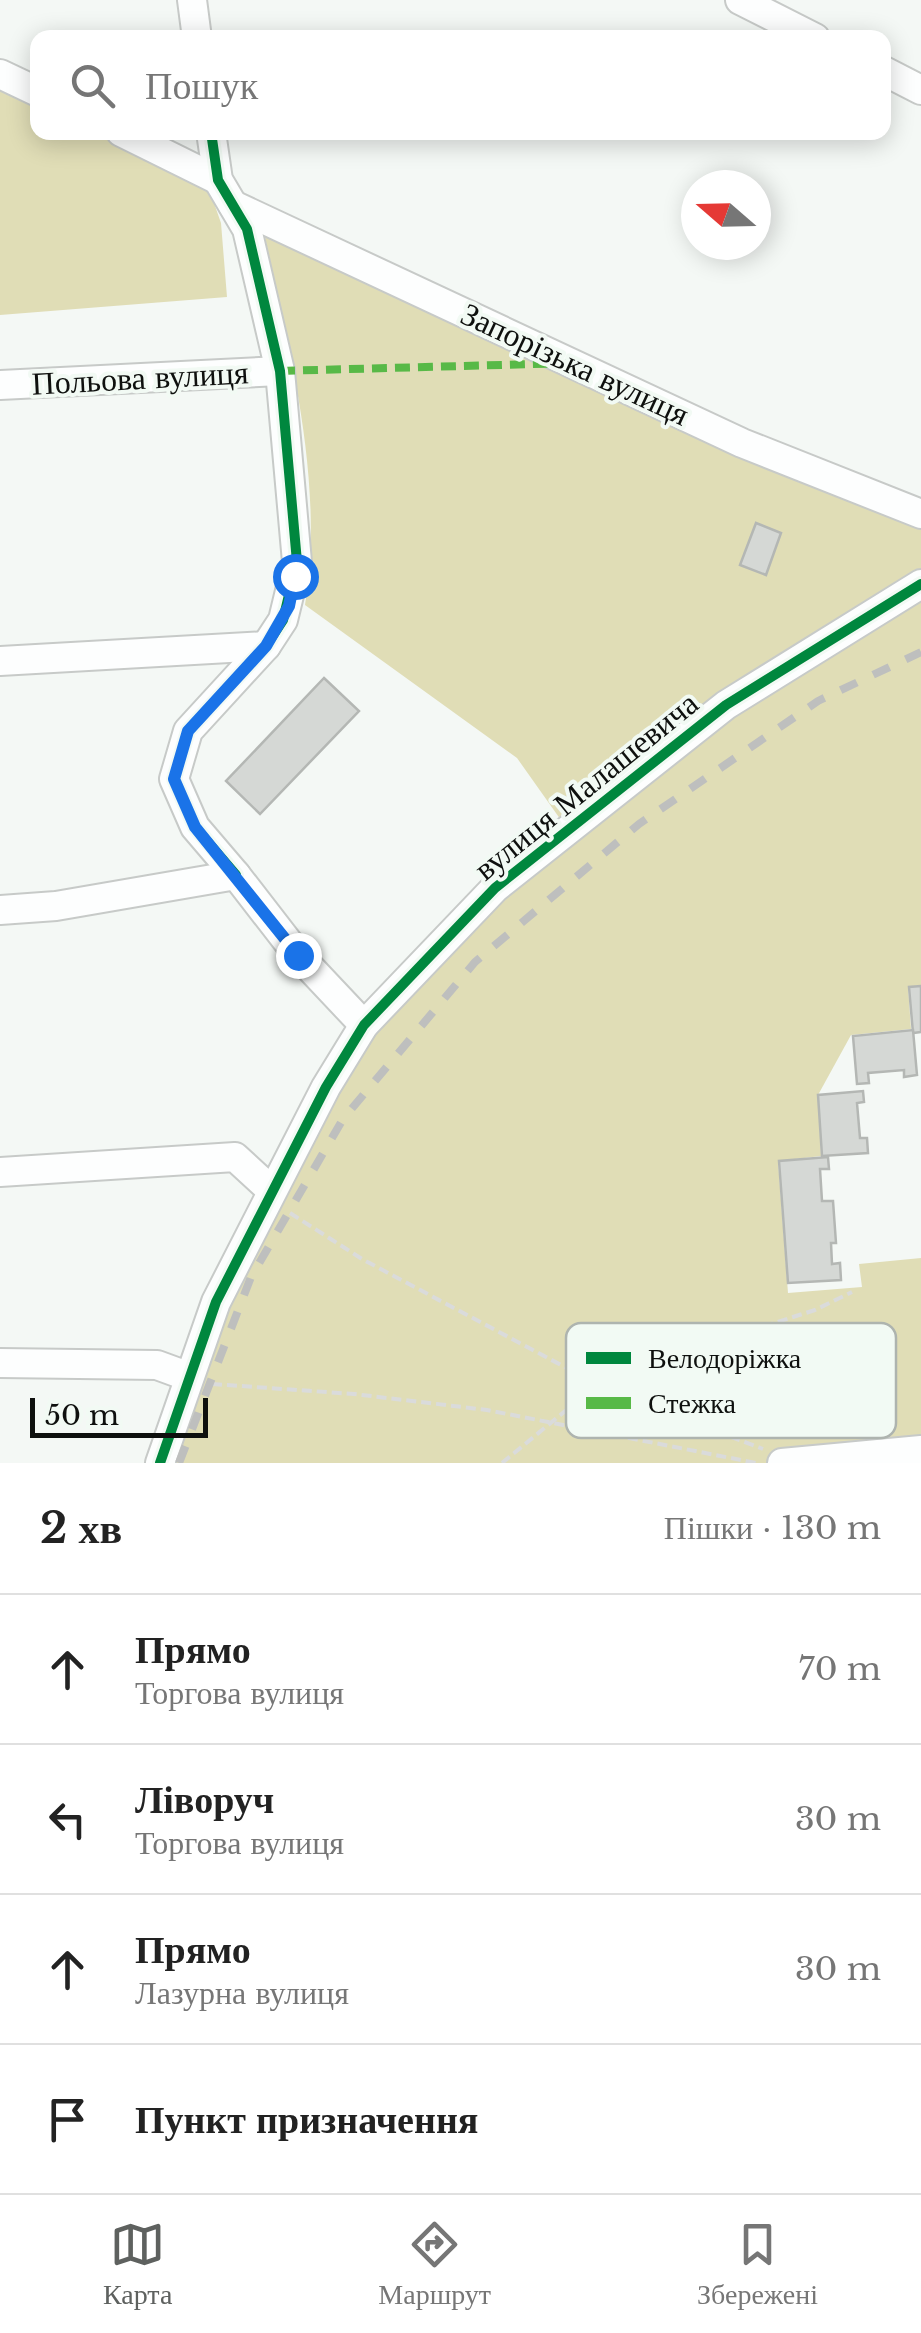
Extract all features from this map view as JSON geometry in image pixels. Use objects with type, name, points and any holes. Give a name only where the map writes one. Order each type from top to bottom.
[{"type":"street","points":[[192,0],[197,30]]},
{"type":"street","points":[[740,0],[800,30]]},
{"type":"street","points":[[0,74],[30,88]]},
{"type":"street","points":[[891,75],[921,90]]},
{"type":"street","points":[[137,140],[218,180]]},
{"type":"street","points":[[213,140],[218,180],[248,228],[280,371],[297,562],[289,606],[266,646],[188,731],[174,779],[195,827],[298,955],[364,1025]]},
{"type":"street","name":"Запорізька вулиця","points":[[233,205],[742,443],[921,514]]},
{"type":"street","name":"Польова вулиця","points":[[0,385],[280,371]]},
{"type":"street","name":"вулиця Малашевича","points":[[160,1463],[187,1376],[216,1302],[364,1025],[495,888],[726,704],[921,584]]},
{"type":"street","points":[[0,661],[266,646]]},
{"type":"street","points":[[0,910],[56,906],[236,875]]},
{"type":"street","points":[[0,1172],[235,1157],[272,1191]]},
{"type":"street","points":[[0,1363],[157,1365],[187,1376]]},
{"type":"street","points":[[782,1463],[921,1450]]},
{"type":"path","points":[[272,1191],[279,1206],[362,1258],[566,1367]]},
{"type":"path","points":[[772,1323],[815,1310],[852,1292]]},
{"type":"path","points":[[187,1376],[236,1389],[354,1394],[566,1423]]},
{"type":"path","points":[[502,1463],[566,1410]]},
{"type":"path","points":[[638,1438],[756,1463]]},
{"type":"path","points":[[735,1438],[796,1462]]},
{"type":"shaded area","points":[[0,85],[30,100],[30,140],[112,140],[208,186],[221,223],[227,297],[0,315]]},
{"type":"shaded area","points":[[263,228],[921,524],[921,573],[563,823],[517,758],[305,605],[311,510],[307,463],[293,368]]},
{"type":"shaded area","points":[[921,592],[921,985],[908,987],[911,1029],[851,1035],[818,1095],[821,1156],[778,1161],[788,1293],[862,1287],[859,1264],[921,1258],[921,1463],[168,1463],[228,1296],[370,1028],[499,897],[731,709]]},
{"type":"building","points":[[756,523],[781,533],[766,575],[740,565]]},
{"type":"building","points":[[324,678],[359,711],[260,814],[226,781]]},
{"type":"building","points":[[921,986],[921,1032],[913,1033],[909,987]]},
{"type":"building","points":[[913,1030],[917,1075],[904,1077],[904,1070],[868,1073],[869,1083],[857,1084],[853,1036]]},
{"type":"building","points":[[863,1091],[864,1102],[857,1103],[860,1138],[867,1138],[868,1153],[822,1156],[818,1095]]},
{"type":"building","points":[[828,1157],[829,1169],[820,1169],[822,1201],[833,1201],[836,1243],[831,1243],[832,1264],[840,1263],[841,1280],[788,1283],[779,1161]]},
{"type":"railway","points":[[179,1463],[251,1277],[343,1119],[475,962],[639,824],[818,701],[921,652]]},
{"type":"marked path","points":[[280,371],[572,363]]},
{"type":"cycle path","points":[[212,140],[218,180],[247,229],[280,371],[297,562],[283,620],[266,646],[188,731],[174,779],[195,827],[236,875]]},
{"type":"cycle path","points":[[160,1463],[216,1302],[326,1087],[364,1025],[495,888],[726,705],[921,584]]},
{"type":"route","points":[[295,576],[289,606],[266,646],[188,731],[174,779],[195,827],[298,955]]}]
